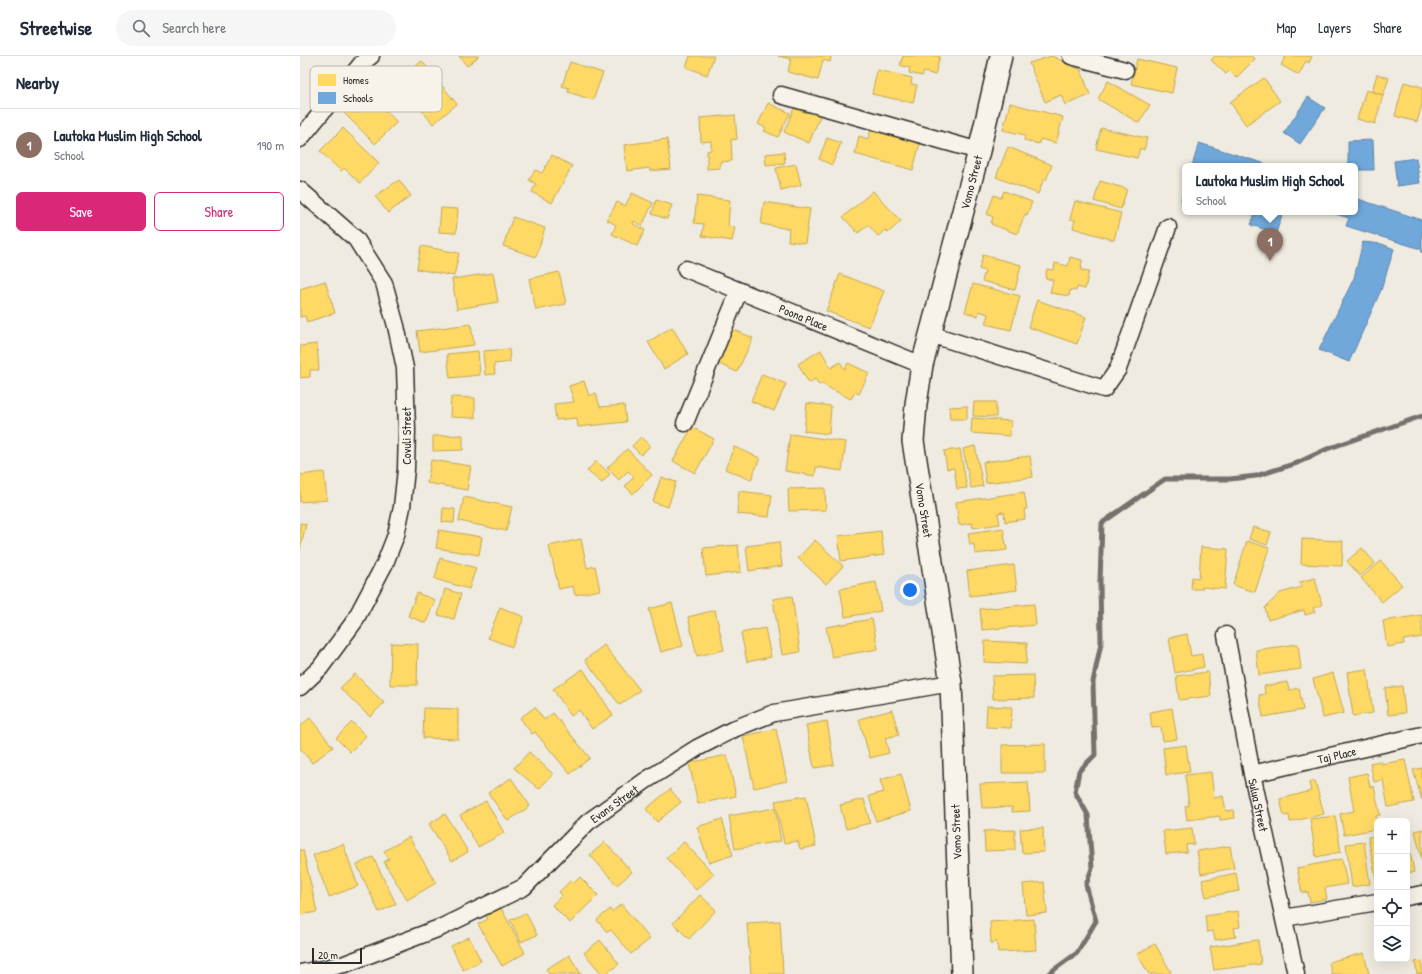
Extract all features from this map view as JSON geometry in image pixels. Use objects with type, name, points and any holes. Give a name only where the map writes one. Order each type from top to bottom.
[{"type":"main road","name":"Vomo Street","points":[[962,974],[951,683],[913,441],[916,404],[922,365],[979,151],[1000,56]]},
{"type":"street","points":[[360,66],[371,56]]},
{"type":"street","points":[[1071,56],[1125,70]]},
{"type":"street","points":[[781,95],[979,151]]},
{"type":"street","points":[[300,139],[322,112]]},
{"type":"street","name":"Covuli Street","points":[[300,190],[356,239],[384,283],[396,326],[405,368],[407,430],[406,469],[402,507],[396,535],[385,563],[354,622],[320,668],[300,687]]},
{"type":"street","points":[[930,334],[1104,389],[1118,369],[1168,227]]},
{"type":"street","name":"Poona Place","points":[[686,269],[922,365]]},
{"type":"street","points":[[685,423],[738,290]]},
{"type":"street","name":"Sulua Street","points":[[1226,635],[1252,774],[1296,974]]},
{"type":"street","name":"Evans Street","points":[[300,973],[345,964],[442,927],[524,887],[588,822],[651,777],[697,748],[736,728],[774,713],[951,683]]},
{"type":"street","name":"Taj Place","points":[[1252,774],[1422,735]]},
{"type":"street","points":[[1410,896],[1422,894]]},
{"type":"street","points":[[1284,918],[1374,903]]},
{"type":"building: Homes","points":[[459,56],[479,56],[467,66]]},
{"type":"building: Homes","points":[[690,56],[714,56],[707,75],[686,67]]},
{"type":"building: Homes","points":[[778,56],[831,56],[830,62],[823,60],[818,80],[788,72],[791,59]]},
{"type":"building: Homes","points":[[903,56],[940,56],[935,75],[924,72],[922,76],[909,73],[910,68],[900,65]]},
{"type":"building: Homes","points":[[1052,56],[1081,70],[1090,95],[1065,105],[1061,95],[1045,102],[1029,63]]},
{"type":"building: Homes","points":[[1215,56],[1251,56],[1255,59],[1236,78],[1229,71],[1226,74],[1211,60]]},
{"type":"building: Homes","points":[[1286,56],[1312,56],[1309,63],[1306,61],[1299,75],[1281,65]]},
{"type":"building: Homes","points":[[1137,59],[1177,68],[1172,93],[1131,84]]},
{"type":"building: Homes","points":[[422,61],[426,66],[416,66]]},
{"type":"building: Homes","points":[[570,62],[603,73],[593,100],[568,92],[569,88],[562,86]]},
{"type":"building: Homes","points":[[877,70],[912,78],[911,84],[917,85],[913,103],[872,94]]},
{"type":"building: Homes","points":[[1377,74],[1389,78],[1383,95],[1372,91]]},
{"type":"building: Homes","points":[[1264,78],[1280,101],[1246,125],[1230,102]]},
{"type":"building: Homes","points":[[1108,81],[1150,105],[1139,123],[1098,99]]},
{"type":"building: Homes","points":[[1404,82],[1422,87],[1422,104],[1417,122],[1395,116]]},
{"type":"building: Homes","points":[[442,86],[457,104],[433,124],[423,112],[442,112]]},
{"type":"building: Homes","points":[[1366,90],[1383,95],[1375,124],[1357,119]]},
{"type":"building: Homes","points":[[768,103],[790,113],[778,137],[764,131],[766,128],[758,124]]},
{"type":"building: Homes","points":[[1010,103],[1063,117],[1056,143],[1040,139],[1039,144],[1024,140],[1025,135],[1003,130]]},
{"type":"building: Homes","points":[[794,108],[807,113],[809,109],[821,114],[809,143],[784,132]]},
{"type":"building: Homes","points":[[387,112],[397,122],[375,144],[344,113]]},
{"type":"building: Homes","points":[[735,115],[737,139],[731,140],[732,161],[720,162],[720,168],[707,169],[707,151],[711,150],[711,141],[701,142],[700,118]]},
{"type":"building: Homes","points":[[343,128],[379,163],[360,183],[344,168],[341,171],[320,151]]},
{"type":"building: Homes","points":[[1101,128],[1147,138],[1144,150],[1140,148],[1137,158],[1096,149]]},
{"type":"building: Homes","points":[[871,130],[920,143],[913,170],[855,154],[859,136],[868,139]]},
{"type":"building: Homes","points":[[827,138],[841,143],[832,165],[819,159]]},
{"type":"building: Homes","points":[[667,139],[671,169],[650,171],[649,168],[627,171],[624,145]]},
{"type":"building: Homes","points":[[1008,147],[1052,165],[1038,194],[996,177]]},
{"type":"building: Homes","points":[[784,152],[785,163],[766,165],[765,154]]},
{"type":"building: Homes","points":[[552,155],[572,166],[552,203],[532,192],[536,184],[529,180],[535,170],[542,173]]},
{"type":"building: Homes","points":[[796,164],[801,185],[781,190],[776,168]]},
{"type":"building: Homes","points":[[399,180],[411,196],[388,213],[375,196]]},
{"type":"building: Homes","points":[[1100,181],[1127,189],[1121,209],[1094,201]]},
{"type":"building: Homes","points":[[873,191],[901,221],[888,233],[885,230],[878,236],[868,225],[858,233],[843,217]]},
{"type":"building: Homes","points":[[1004,191],[1032,202],[1027,215],[1025,214],[1017,234],[991,224],[993,217],[987,214],[994,195],[1001,198]]},
{"type":"building: Homes","points":[[632,193],[653,203],[642,226],[634,221],[633,224],[645,230],[637,246],[612,234],[616,225],[607,220],[617,202],[625,206]]},
{"type":"building: Homes","points":[[697,196],[730,200],[728,226],[735,227],[732,241],[702,236],[704,224],[694,223]]},
{"type":"building: Homes","points":[[656,200],[672,205],[667,219],[652,214]]},
{"type":"building: Homes","points":[[1075,201],[1121,213],[1114,240],[1073,228],[1075,220],[1070,219]]},
{"type":"building: Homes","points":[[764,202],[810,209],[805,243],[788,241],[789,229],[761,224]]},
{"type":"building: Homes","points":[[441,208],[458,209],[456,233],[439,232]]},
{"type":"building: Homes","points":[[513,217],[545,228],[536,257],[503,246]]},
{"type":"building: Homes","points":[[421,246],[459,253],[454,276],[417,269]]},
{"type":"building: Homes","points":[[983,255],[1021,265],[1015,290],[982,281],[985,271],[979,269]]},
{"type":"building: Homes","points":[[1070,257],[1082,260],[1081,270],[1089,271],[1085,289],[1077,287],[1076,291],[1070,290],[1069,296],[1050,293],[1053,280],[1045,278],[1047,269],[1054,270],[1055,263],[1068,266]]},
{"type":"building: Homes","points":[[559,272],[566,304],[536,310],[529,279]]},
{"type":"building: Homes","points":[[493,273],[498,302],[457,309],[452,279]]},
{"type":"building: Homes","points":[[840,274],[884,291],[869,327],[826,311]]},
{"type":"building: Homes","points":[[325,281],[335,313],[307,322],[305,316],[300,317],[300,289]]},
{"type":"building: Homes","points":[[973,284],[1020,296],[1011,330],[985,324],[988,314],[979,311],[978,316],[965,312]]},
{"type":"building: Homes","points":[[1037,300],[1086,317],[1077,344],[1028,327]]},
{"type":"building: Homes","points":[[471,324],[474,345],[420,352],[417,331]]},
{"type":"building: Homes","points":[[672,327],[688,354],[664,369],[648,342]]},
{"type":"building: Homes","points":[[728,327],[753,338],[737,372],[712,361]]},
{"type":"building: Homes","points":[[317,344],[319,370],[310,370],[310,377],[300,378],[300,346]]},
{"type":"building: Homes","points":[[509,349],[510,362],[494,364],[495,374],[485,375],[483,351]]},
{"type":"building: Homes","points":[[821,350],[831,368],[840,362],[845,369],[848,363],[869,373],[859,394],[855,392],[851,399],[825,386],[823,383],[819,385],[815,379],[809,383],[798,364]]},
{"type":"building: Homes","points":[[478,351],[480,375],[450,378],[447,354]]},
{"type":"building: Homes","points":[[762,374],[786,384],[774,411],[751,401]]},
{"type":"building: Homes","points":[[584,381],[589,396],[596,393],[600,407],[624,405],[626,422],[578,427],[577,418],[556,420],[554,404],[574,402],[569,386]]},
{"type":"building: Homes","points":[[451,397],[475,398],[475,418],[450,417]]},
{"type":"building: Homes","points":[[974,402],[996,402],[996,417],[973,416]]},
{"type":"building: Homes","points":[[807,403],[831,406],[829,434],[804,431]]},
{"type":"building: Homes","points":[[967,406],[967,419],[950,419],[949,407]]},
{"type":"building: Homes","points":[[972,418],[1011,421],[1010,436],[971,433]]},
{"type":"building: Homes","points":[[692,427],[714,439],[695,473],[673,461]]},
{"type":"building: Homes","points":[[790,434],[846,442],[842,471],[816,467],[815,476],[785,471]]},
{"type":"building: Homes","points":[[463,435],[463,450],[433,451],[433,436]]},
{"type":"building: Homes","points":[[641,437],[650,446],[641,455],[632,446]]},
{"type":"building: Homes","points":[[975,446],[983,486],[971,488],[963,449]]},
{"type":"building: Homes","points":[[734,447],[760,458],[751,480],[725,469]]},
{"type":"building: Homes","points":[[627,449],[652,475],[633,494],[625,486],[634,477],[628,471],[619,480],[607,468]]},
{"type":"building: Homes","points":[[960,449],[967,488],[957,489],[954,468],[947,469],[944,451]]},
{"type":"building: Homes","points":[[1030,456],[1033,477],[986,483],[983,462]]},
{"type":"building: Homes","points":[[431,460],[471,466],[467,490],[427,483]]},
{"type":"building: Homes","points":[[596,461],[610,474],[602,483],[587,471]]},
{"type":"building: Homes","points":[[324,472],[327,500],[300,502],[300,475]]},
{"type":"building: Homes","points":[[661,477],[676,482],[668,507],[653,502]]},
{"type":"building: Homes","points":[[825,488],[826,510],[789,511],[788,489]]},
{"type":"building: Homes","points":[[739,491],[772,495],[769,517],[737,514]]},
{"type":"building: Homes","points":[[1024,492],[1027,509],[1024,509],[1025,519],[1005,522],[1004,512],[998,513],[1000,524],[973,528],[972,523],[959,525],[956,502]]},
{"type":"building: Homes","points":[[464,497],[512,507],[506,531],[459,521]]},
{"type":"building: Homes","points":[[443,508],[455,509],[454,523],[442,522]]},
{"type":"building: Homes","points":[[300,523],[306,524],[300,550]]},
{"type":"building: Homes","points":[[1253,527],[1271,532],[1267,545],[1249,539]]},
{"type":"building: Homes","points":[[1003,528],[1007,550],[975,554],[974,544],[970,545],[968,533]]},
{"type":"building: Homes","points":[[439,530],[482,537],[479,555],[436,548]]},
{"type":"building: Homes","points":[[881,531],[884,555],[841,561],[838,536]]},
{"type":"building: Homes","points":[[581,539],[587,568],[595,566],[600,590],[575,595],[573,586],[559,589],[549,546]]},
{"type":"building: Homes","points":[[1302,539],[1343,541],[1342,566],[1301,564]]},
{"type":"building: Homes","points":[[815,540],[843,566],[826,584],[798,558]]},
{"type":"building: Homes","points":[[1247,541],[1269,548],[1255,592],[1233,585]]},
{"type":"building: Homes","points":[[779,542],[782,566],[749,571],[746,546]]},
{"type":"building: Homes","points":[[738,545],[741,572],[706,576],[703,548]]},
{"type":"building: Homes","points":[[1201,547],[1228,549],[1225,589],[1202,587],[1202,589],[1191,589],[1192,577],[1199,578]]},
{"type":"building: Homes","points":[[1362,548],[1375,563],[1360,576],[1347,561]]},
{"type":"building: Homes","points":[[440,558],[476,568],[469,589],[435,579]]},
{"type":"building: Homes","points":[[1381,561],[1402,585],[1382,602],[1361,578]]},
{"type":"building: Homes","points":[[1014,565],[1017,590],[970,596],[967,571]]},
{"type":"building: Homes","points":[[1315,578],[1322,605],[1313,608],[1315,612],[1305,615],[1304,610],[1268,620],[1265,608],[1280,593],[1302,587],[1300,582]]},
{"type":"building: Homes","points":[[876,582],[881,611],[845,617],[840,589]]},
{"type":"building: Homes","points":[[445,589],[461,594],[454,619],[438,615]]},
{"type":"building: Homes","points":[[417,593],[435,600],[426,623],[408,616]]},
{"type":"building: Homes","points":[[792,596],[800,652],[782,655],[773,599]]},
{"type":"building: Homes","points":[[672,603],[683,646],[661,652],[649,609]]},
{"type":"building: Homes","points":[[1034,604],[1036,625],[982,630],[980,609]]},
{"type":"building: Homes","points":[[500,607],[524,617],[512,647],[488,638]]},
{"type":"building: Homes","points":[[715,610],[724,650],[697,656],[688,617]]},
{"type":"building: Homes","points":[[1422,615],[1422,637],[1403,640],[1404,644],[1387,647],[1383,621]]},
{"type":"building: Homes","points":[[872,619],[878,649],[832,657],[826,627]]},
{"type":"building: Homes","points":[[765,628],[771,657],[747,662],[741,633]]},
{"type":"building: Homes","points":[[1187,634],[1191,656],[1202,654],[1204,667],[1175,673],[1169,638]]},
{"type":"building: Homes","points":[[985,641],[1027,643],[1026,664],[984,662]]},
{"type":"building: Homes","points":[[391,643],[418,644],[417,685],[390,685]]},
{"type":"building: Homes","points":[[1298,644],[1301,669],[1259,675],[1256,650]]},
{"type":"building: Homes","points":[[604,645],[640,690],[620,705],[585,660]]},
{"type":"building: Homes","points":[[583,669],[613,715],[592,729],[579,710],[571,716],[553,689]]},
{"type":"building: Homes","points":[[1367,669],[1373,713],[1353,716],[1347,672]]},
{"type":"building: Homes","points":[[1208,672],[1211,696],[1179,700],[1176,676]]},
{"type":"building: Homes","points":[[1333,673],[1344,713],[1323,718],[1313,679]]},
{"type":"building: Homes","points":[[355,674],[384,703],[370,717],[340,688]]},
{"type":"building: Homes","points":[[1033,675],[1034,698],[993,699],[992,676]]},
{"type":"building: Homes","points":[[1287,682],[1289,690],[1299,688],[1303,710],[1263,717],[1259,695],[1265,694],[1264,686]]},
{"type":"building: Homes","points":[[1402,686],[1405,713],[1388,715],[1385,688]]},
{"type":"building: Homes","points":[[987,706],[1012,707],[1011,728],[986,727]]},
{"type":"building: Homes","points":[[535,707],[544,720],[553,713],[590,758],[570,774],[535,732],[532,734],[520,718]]},
{"type":"building: Homes","points":[[424,708],[458,709],[458,739],[423,738]]},
{"type":"building: Homes","points":[[1172,708],[1177,739],[1163,741],[1161,727],[1152,728],[1150,712]]},
{"type":"building: Homes","points":[[892,710],[899,735],[885,738],[889,753],[870,758],[859,719]]},
{"type":"building: Homes","points":[[310,718],[333,747],[312,763],[300,748],[300,726]]},
{"type":"building: Homes","points":[[827,721],[834,765],[814,768],[806,725]]},
{"type":"building: Homes","points":[[352,722],[366,736],[350,752],[336,738]]},
{"type":"building: Homes","points":[[776,729],[787,781],[754,788],[743,736]]},
{"type":"building: Homes","points":[[1045,744],[1045,773],[1002,773],[1002,745]]},
{"type":"building: Homes","points":[[1186,745],[1190,772],[1166,775],[1163,748]]},
{"type":"building: Homes","points":[[529,752],[553,774],[539,789],[514,768]]},
{"type":"building: Homes","points":[[727,755],[736,796],[698,804],[689,763]]},
{"type":"building: Homes","points":[[1405,760],[1414,802],[1388,807],[1383,780],[1374,782],[1370,763],[1380,761],[1381,764]]},
{"type":"building: Homes","points":[[1422,768],[1422,800],[1413,770]]},
{"type":"building: Homes","points":[[1211,772],[1214,798],[1223,796],[1226,811],[1234,810],[1235,818],[1220,820],[1220,816],[1187,820],[1185,806],[1189,806],[1185,775]]},
{"type":"building: Homes","points":[[1367,773],[1370,787],[1374,786],[1380,815],[1374,818],[1374,830],[1344,835],[1340,814],[1354,811],[1348,777]]},
{"type":"building: Homes","points":[[901,774],[911,811],[876,821],[869,796],[884,792],[880,780]]},
{"type":"building: Homes","points":[[511,778],[530,806],[508,821],[488,793]]},
{"type":"building: Homes","points":[[1315,781],[1324,814],[1290,822],[1289,815],[1284,816],[1280,799],[1311,791],[1309,783]]},
{"type":"building: Homes","points":[[1028,782],[1030,811],[1012,812],[1012,807],[982,808],[980,784]]},
{"type":"building: Homes","points":[[670,789],[681,802],[657,822],[646,809]]},
{"type":"building: Homes","points":[[806,796],[816,846],[800,849],[798,841],[784,843],[775,801]]},
{"type":"building: Homes","points":[[864,799],[870,823],[846,829],[840,805]]},
{"type":"building: Homes","points":[[486,801],[504,833],[478,847],[460,815]]},
{"type":"building: Homes","points":[[775,808],[781,841],[735,849],[729,816]]},
{"type":"building: Homes","points":[[445,814],[468,852],[452,861],[429,824]]},
{"type":"building: Homes","points":[[1335,816],[1341,852],[1316,857],[1310,819]]},
{"type":"building: Homes","points":[[722,819],[733,855],[709,863],[697,827]]},
{"type":"building: Homes","points":[[1043,828],[1044,852],[1022,853],[1020,829]]},
{"type":"building: Homes","points":[[1192,828],[1194,844],[1186,845],[1187,852],[1166,854],[1163,831]]},
{"type":"building: Homes","points":[[1422,829],[1422,861],[1415,831]]},
{"type":"building: Homes","points":[[1015,830],[1015,850],[985,851],[984,831]]},
{"type":"building: Homes","points":[[1374,836],[1374,868],[1368,837]]},
{"type":"building: Homes","points":[[409,837],[436,883],[407,900],[384,862],[389,859],[384,851]]},
{"type":"building: Homes","points":[[605,842],[632,872],[617,885],[590,855]]},
{"type":"building: Homes","points":[[684,842],[714,874],[696,890],[666,858]]},
{"type":"building: Homes","points":[[1364,842],[1370,884],[1352,887],[1346,844]]},
{"type":"building: Homes","points":[[343,844],[358,886],[329,897],[313,855]]},
{"type":"building: Homes","points":[[1230,846],[1234,868],[1201,874],[1197,851]]},
{"type":"building: Homes","points":[[300,850],[303,850],[317,912],[300,915]]},
{"type":"building: Homes","points":[[1410,851],[1414,872],[1410,873]]},
{"type":"building: Homes","points":[[373,857],[396,904],[379,912],[357,865]]},
{"type":"building: Homes","points":[[1342,859],[1347,884],[1325,888],[1327,899],[1310,902],[1308,892],[1302,893],[1297,868]]},
{"type":"building: Homes","points":[[1236,873],[1239,891],[1206,897],[1202,880]]},
{"type":"building: Homes","points":[[580,877],[598,895],[570,923],[552,905],[562,895],[559,892],[571,880],[574,883]]},
{"type":"building: Homes","points":[[1044,882],[1047,913],[1026,915],[1023,884]]},
{"type":"building: Homes","points":[[700,895],[716,910],[689,939],[673,923]]},
{"type":"building: Homes","points":[[621,904],[650,939],[631,954],[611,930],[607,932],[597,920],[610,909],[612,912]]},
{"type":"building: Homes","points":[[500,906],[525,953],[502,966],[478,924],[488,919],[485,914]]},
{"type":"building: Homes","points":[[1238,911],[1240,927],[1234,928],[1236,937],[1215,940],[1213,931],[1207,932],[1205,916]]},
{"type":"building: Homes","points":[[526,913],[537,935],[521,942],[510,920]]},
{"type":"building: Homes","points":[[1034,919],[1036,950],[998,952],[997,942],[991,943],[990,922]]},
{"type":"building: Homes","points":[[780,921],[783,974],[751,974],[747,923]]},
{"type":"building: Homes","points":[[469,937],[481,961],[463,970],[451,946]]},
{"type":"building: Homes","points":[[600,940],[619,964],[606,974],[602,974],[584,953]]},
{"type":"building: Homes","points":[[1258,940],[1261,964],[1214,970],[1210,947]]},
{"type":"building: Homes","points":[[1155,944],[1171,972],[1167,974],[1149,974],[1137,954]]},
{"type":"building: Homes","points":[[1364,953],[1369,974],[1332,974],[1329,962]]},
{"type":"building: Homes","points":[[569,955],[581,974],[549,974],[546,969]]},
{"type":"building: Homes","points":[[1422,961],[1422,974],[1417,974],[1415,962]]},
{"type":"building: Schools","points":[[1308,97],[1325,108],[1300,144],[1284,133]]},
{"type":"building: Schools","points":[[1373,140],[1374,170],[1358,170],[1358,163],[1348,163],[1348,141]]},
{"type":"building: Schools","points":[[1199,143],[1262,163],[1193,163]]},
{"type":"building: Schools","points":[[1416,158],[1420,183],[1397,186],[1394,161]]},
{"type":"building: Schools","points":[[1358,199],[1422,220],[1422,253],[1421,249],[1346,226],[1349,218],[1339,215],[1358,215]]},
{"type":"building: Schools","points":[[1254,215],[1282,215],[1276,233],[1251,225]]},
{"type":"building: Schools","points":[[1363,242],[1382,244],[1394,249],[1381,290],[1349,362],[1319,350],[1354,278]]},
{"type":"waterway","points":[[1048,974],[1077,953],[1096,921],[1086,885],[1092,868],[1088,815],[1075,792],[1079,771],[1095,755],[1093,682],[1101,643],[1100,581],[1102,523],[1165,479],[1230,479],[1256,476],[1297,463],[1327,449],[1422,416]]},
{"type":"place","name":"Lautoka Muslim High School","points":[[1270,261]]}]
